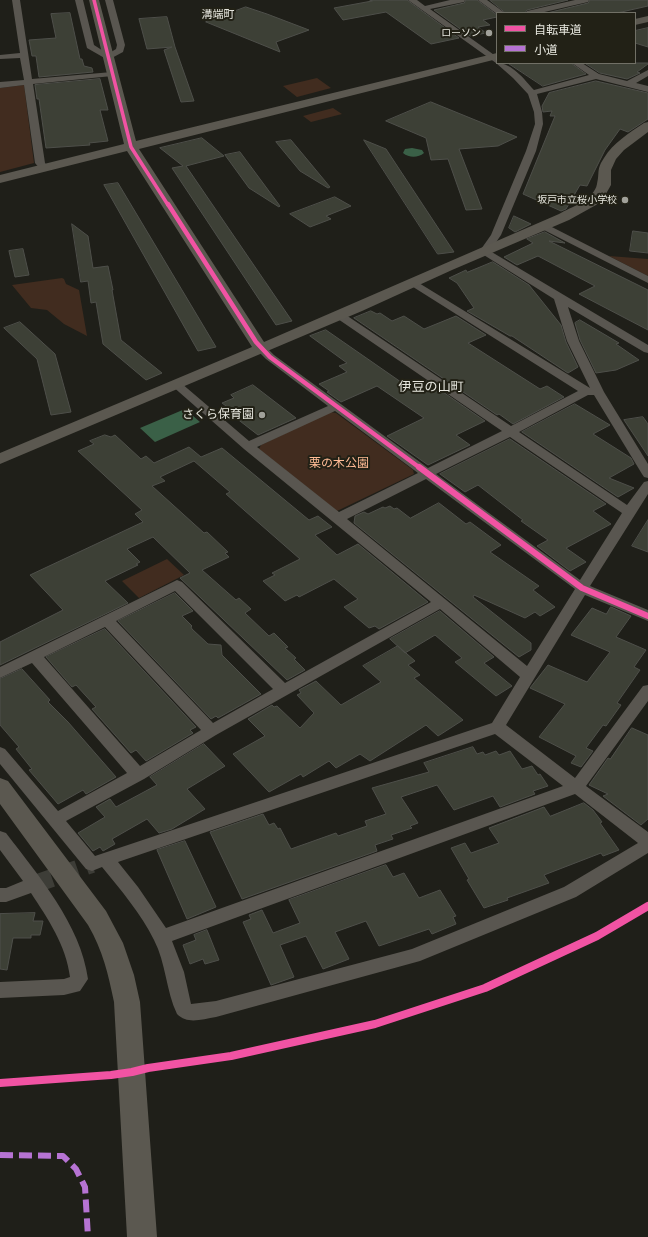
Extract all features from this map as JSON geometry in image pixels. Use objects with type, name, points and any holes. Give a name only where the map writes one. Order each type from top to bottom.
[{"type":"street","points":[[16,0],[40,163],[44,168]]},
{"type":"street","points":[[79,0],[90,46],[108,58]]},
{"type":"street","points":[[94,0],[131,147],[261,348],[270,357],[582,588],[648,616]]},
{"type":"street","points":[[108,58],[120,50],[121,45],[109,0]]},
{"type":"street","points":[[412,0],[496,59]]},
{"type":"street","points":[[424,8],[461,0]]},
{"type":"street","points":[[482,0],[500,12]]},
{"type":"street","points":[[534,12],[585,0]]},
{"type":"street","points":[[636,22],[648,19]]},
{"type":"street","points":[[0,57],[24,55]]},
{"type":"street","points":[[0,179],[496,59]]},
{"type":"street","points":[[484,252],[494,240],[539,128],[538,112],[532,93],[502,64]]},
{"type":"street","points":[[578,64],[596,76],[648,89]]},
{"type":"street","points":[[629,84],[648,72]]},
{"type":"street","points":[[0,84],[112,74]]},
{"type":"street","points":[[532,93],[596,76]]},
{"type":"street","points":[[0,459],[414,283],[577,210],[598,196],[602,190],[604,185],[604,170],[610,158],[619,147],[648,126]]},
{"type":"street","points":[[544,226],[648,280]]},
{"type":"street","points":[[484,252],[648,350]]},
{"type":"street","points":[[414,283],[592,392]]},
{"type":"street","points":[[559,296],[573,341],[592,392],[648,474]]},
{"type":"street","points":[[339,315],[629,512]]},
{"type":"street","points":[[177,385],[248,446],[338,518],[528,675]]},
{"type":"street","points":[[338,518],[592,392]]},
{"type":"street","points":[[248,446],[336,406]]},
{"type":"street","points":[[0,753],[92,864],[496,727],[629,512],[648,485]]},
{"type":"street","points":[[0,673],[177,586],[284,690]]},
{"type":"street","points":[[55,820],[138,775],[211,731],[440,603]]},
{"type":"street","points":[[107,620],[211,731]]},
{"type":"street","points":[[34,656],[138,775]]},
{"type":"street","points":[[162,938],[577,787],[648,690]]},
{"type":"street","points":[[496,727],[648,841]]},
{"type":"street","points":[[0,787],[97,918],[111,944],[121,975],[126,1002],[142,1237]]},
{"type":"street","points":[[0,838],[35,884],[64,932],[80,968],[79,979],[74,985],[64,987],[0,990]]},
{"type":"street","points":[[106,860],[132,892],[162,938],[175,972],[183,1008],[188,1012],[216,1009],[414,956],[570,892],[648,845]]},
{"type":"street","points":[[0,895],[6,895],[35,884]]},
{"type":"green space","points":[[317,78],[331,88],[297,97],[283,86]]},
{"type":"green space","points":[[24,85],[34,163],[0,172],[0,88]]},
{"type":"green space","points":[[333,108],[342,114],[311,122],[303,116]]},
{"type":"green space","points":[[609,256],[648,259],[648,276]]},
{"type":"green space","points":[[62,278],[66,284],[79,290],[87,336],[64,324],[47,310],[31,308],[12,285]]},
{"type":"green space","name":"栗の木公園","points":[[330,412],[336,413],[413,470],[414,474],[337,511],[259,449],[261,445]]},
{"type":"green space","points":[[167,559],[184,575],[139,598],[122,581]]},
{"type":"shaded area","points":[[412,148],[422,150],[424,153],[414,157],[403,153],[405,149]]},
{"type":"shaded area","points":[[185,409],[200,422],[155,442],[140,428]]},
{"type":"building","points":[[370,0],[407,0],[459,38],[431,44],[386,12],[343,20],[334,8],[372,1]]},
{"type":"building","points":[[466,0],[477,0],[496,14],[496,17],[483,20],[490,25],[478,27],[486,33],[470,36],[434,10],[464,3]]},
{"type":"building","points":[[490,0],[568,0],[527,10],[526,12],[505,12]]},
{"type":"building","points":[[590,0],[648,0],[648,6],[621,12],[551,12],[588,3]]},
{"type":"building","points":[[246,7],[309,30],[276,42],[280,52],[206,22]]},
{"type":"building","points":[[70,13],[80,59],[82,59],[84,66],[92,68],[93,72],[39,77],[36,56],[32,56],[29,40],[56,38],[51,14]]},
{"type":"building","points":[[167,17],[175,47],[194,101],[181,102],[164,50],[172,47],[147,49],[139,19]]},
{"type":"building","points":[[648,28],[648,47],[636,43],[636,31]]},
{"type":"building","points":[[648,63],[637,72],[640,73],[627,79],[600,73],[586,64]]},
{"type":"building","points":[[510,64],[572,64],[586,74],[543,86]]},
{"type":"building","points":[[100,79],[108,110],[100,110],[108,141],[89,143],[90,145],[46,148],[39,99],[37,99],[35,85]]},
{"type":"building","points":[[596,81],[648,93],[648,119],[628,132],[620,129],[605,150],[587,186],[580,185],[566,209],[561,211],[523,194],[555,116],[550,116],[552,111],[543,112],[542,106],[549,93]]},
{"type":"building","points":[[431,102],[517,137],[498,146],[459,149],[482,209],[466,210],[448,159],[431,160],[426,138],[386,121]]},
{"type":"building","points":[[202,138],[224,156],[186,166],[292,321],[276,325],[172,168],[183,166],[160,148]]},
{"type":"building","points":[[291,140],[330,187],[328,188],[300,171],[276,142]]},
{"type":"building","points":[[364,140],[386,149],[454,252],[438,254]]},
{"type":"building","points":[[240,152],[280,206],[279,207],[249,188],[225,155]]},
{"type":"building","points":[[118,183],[216,347],[198,351],[104,185]]},
{"type":"building","points":[[335,197],[351,206],[326,216],[331,219],[310,227],[290,214]]},
{"type":"building","points":[[514,216],[531,224],[515,232],[509,228]]},
{"type":"building","points":[[72,224],[88,236],[93,268],[108,266],[121,340],[162,373],[146,380],[103,344],[96,302],[91,303],[88,281],[81,282]]},
{"type":"building","points":[[633,231],[648,233],[648,253],[630,251]]},
{"type":"building","points":[[545,232],[565,243],[549,241],[648,290],[648,330],[579,294],[595,286],[538,256],[517,265],[504,257],[533,243],[527,239]]},
{"type":"building","points":[[23,249],[29,275],[15,277],[9,251]]},
{"type":"building","points":[[493,262],[529,285],[561,325],[566,342],[578,367],[568,373],[512,336],[467,311],[474,308],[457,283],[449,278],[466,270],[467,272]]},
{"type":"building","points":[[371,311],[377,314],[380,313],[392,321],[404,316],[424,329],[456,316],[486,335],[468,343],[540,389],[547,386],[564,397],[513,424],[499,414],[497,415],[354,318]]},
{"type":"building","points":[[580,320],[619,343],[616,344],[639,360],[616,370],[596,373],[580,340],[575,323]]},
{"type":"building","points":[[20,322],[55,354],[71,412],[51,415],[37,359],[4,328]]},
{"type":"building","points":[[326,330],[411,389],[427,381],[485,421],[456,435],[470,445],[428,465],[387,436],[424,418],[377,386],[341,402],[327,392],[329,391],[319,384],[347,372],[339,366],[347,363],[310,336]]},
{"type":"building","name":"さくら保育園","points":[[253,385],[296,418],[258,435],[227,411],[230,409],[222,403],[234,398],[231,395]]},
{"type":"building","points":[[575,404],[610,425],[593,434],[631,458],[634,464],[609,478],[634,488],[618,497],[522,432]]},
{"type":"building","points":[[643,417],[648,424],[648,456],[624,420]]},
{"type":"building","points":[[105,435],[111,437],[115,435],[141,459],[146,456],[154,463],[189,447],[201,457],[222,448],[309,520],[318,516],[332,527],[315,535],[337,555],[358,544],[428,602],[379,629],[375,626],[369,628],[344,607],[358,599],[334,579],[299,597],[297,595],[285,601],[263,581],[275,575],[272,573],[300,559],[226,494],[230,492],[194,461],[160,477],[165,481],[152,486],[204,533],[207,532],[228,552],[225,553],[229,557],[202,570],[236,600],[239,598],[251,609],[245,613],[269,636],[274,633],[288,647],[285,648],[296,658],[294,659],[305,670],[287,680],[180,578],[190,573],[153,537],[127,549],[140,562],[136,564],[138,565],[105,581],[128,603],[0,665],[0,642],[63,610],[30,575],[143,522],[135,514],[142,510],[78,451],[94,444],[90,441]]},
{"type":"building","points":[[510,439],[606,504],[593,511],[611,524],[566,548],[586,562],[570,571],[537,546],[548,540],[521,521],[523,520],[478,485],[465,492],[440,474]]},
{"type":"building","points":[[439,503],[466,524],[470,522],[501,545],[490,552],[539,586],[533,590],[555,607],[540,616],[535,612],[525,618],[474,595],[473,597],[531,643],[531,650],[519,657],[354,523],[355,516],[364,512],[368,514],[383,507],[385,508],[390,506],[394,509],[397,508],[410,518]]},
{"type":"building","points":[[648,520],[648,552],[632,546]]},
{"type":"building","points":[[175,593],[193,611],[182,616],[192,626],[192,629],[208,644],[221,645],[222,655],[261,694],[218,718],[216,716],[211,719],[118,621]]},
{"type":"building","points":[[611,607],[631,616],[616,637],[646,650],[634,667],[640,670],[617,703],[621,705],[606,726],[603,725],[586,748],[593,751],[581,767],[571,763],[576,756],[539,737],[565,704],[530,688],[548,665],[587,682],[610,652],[571,635],[592,608],[606,614]]},
{"type":"building","points":[[440,611],[494,657],[484,663],[512,686],[496,696],[455,662],[462,658],[435,635],[405,653],[390,639]]},
{"type":"building","points":[[105,629],[196,727],[190,730],[193,733],[146,761],[136,750],[131,753],[92,709],[96,707],[76,685],[72,687],[46,657]]},
{"type":"building","points":[[398,646],[415,661],[408,665],[420,675],[414,678],[463,720],[438,736],[426,725],[370,761],[360,754],[336,768],[329,761],[303,777],[301,774],[269,792],[233,754],[265,736],[248,719],[272,705],[274,707],[277,706],[300,728],[314,713],[297,695],[301,693],[299,690],[316,681],[341,705],[381,682],[363,666]]},
{"type":"building","points":[[22,669],[50,700],[48,702],[68,722],[116,777],[86,794],[83,790],[58,804],[29,770],[32,769],[16,749],[19,747],[0,725],[0,679]]},
{"type":"building","points":[[632,728],[648,735],[648,819],[641,825],[603,796],[608,794],[589,785]]},
{"type":"building","points":[[204,744],[225,766],[187,789],[205,809],[172,829],[159,833],[147,819],[112,839],[115,844],[103,851],[100,847],[93,851],[78,833],[105,817],[96,807],[110,799],[116,807],[157,785],[150,777]]},
{"type":"building","points":[[473,747],[477,754],[483,752],[485,755],[496,751],[499,755],[510,751],[522,769],[532,766],[538,775],[540,774],[548,786],[533,791],[535,794],[500,807],[493,796],[454,810],[437,785],[401,797],[418,823],[410,826],[412,828],[391,835],[393,839],[375,845],[377,851],[242,899],[210,832],[263,814],[269,825],[274,823],[278,829],[280,828],[291,849],[336,833],[338,836],[367,826],[365,821],[386,814],[372,788],[429,772],[424,763]]},
{"type":"building","points":[[584,803],[593,810],[602,822],[600,823],[619,850],[603,856],[601,853],[544,875],[549,883],[484,908],[467,880],[469,879],[451,848],[465,843],[471,853],[499,843],[489,828],[544,807],[550,816]]},
{"type":"building","points":[[185,841],[216,907],[187,919],[157,850]]},
{"type":"building","points":[[386,865],[393,877],[404,873],[419,898],[440,890],[456,916],[453,917],[456,924],[432,934],[429,929],[379,946],[366,921],[335,932],[349,959],[323,969],[306,936],[280,945],[294,977],[271,985],[243,922],[251,919],[249,915],[262,910],[273,933],[300,923],[289,900]]},
{"type":"building","points":[[35,913],[33,921],[43,921],[40,935],[31,935],[31,938],[13,938],[7,970],[0,969],[0,914]]},
{"type":"building","points":[[207,930],[219,960],[205,964],[203,959],[190,964],[183,945],[196,940],[194,935]]},
{"type":"tunnel","points":[[35,884],[92,864]]},
{"type":"marked path","points":[[0,1155],[63,1156],[76,1169],[85,1187],[88,1237]]},
{"type":"cycle path","points":[[94,0],[131,147],[256,342],[270,357],[582,588],[648,616]]},
{"type":"cycle path","points":[[0,1083],[111,1075],[132,1072],[148,1068],[231,1056],[375,1024],[485,988],[597,936],[648,906]]},
{"type":"place","name":"ローソン","points":[[489,33]]},
{"type":"place","name":"坂戸市立桜小学校","points":[[625,200]]},
{"type":"place","name":"さくら保育園","points":[[262,415]]},
{"type":"district","name":"溝端町","points":[[218,15]]},
{"type":"district","name":"伊豆の山町","points":[[431,387]]}]
